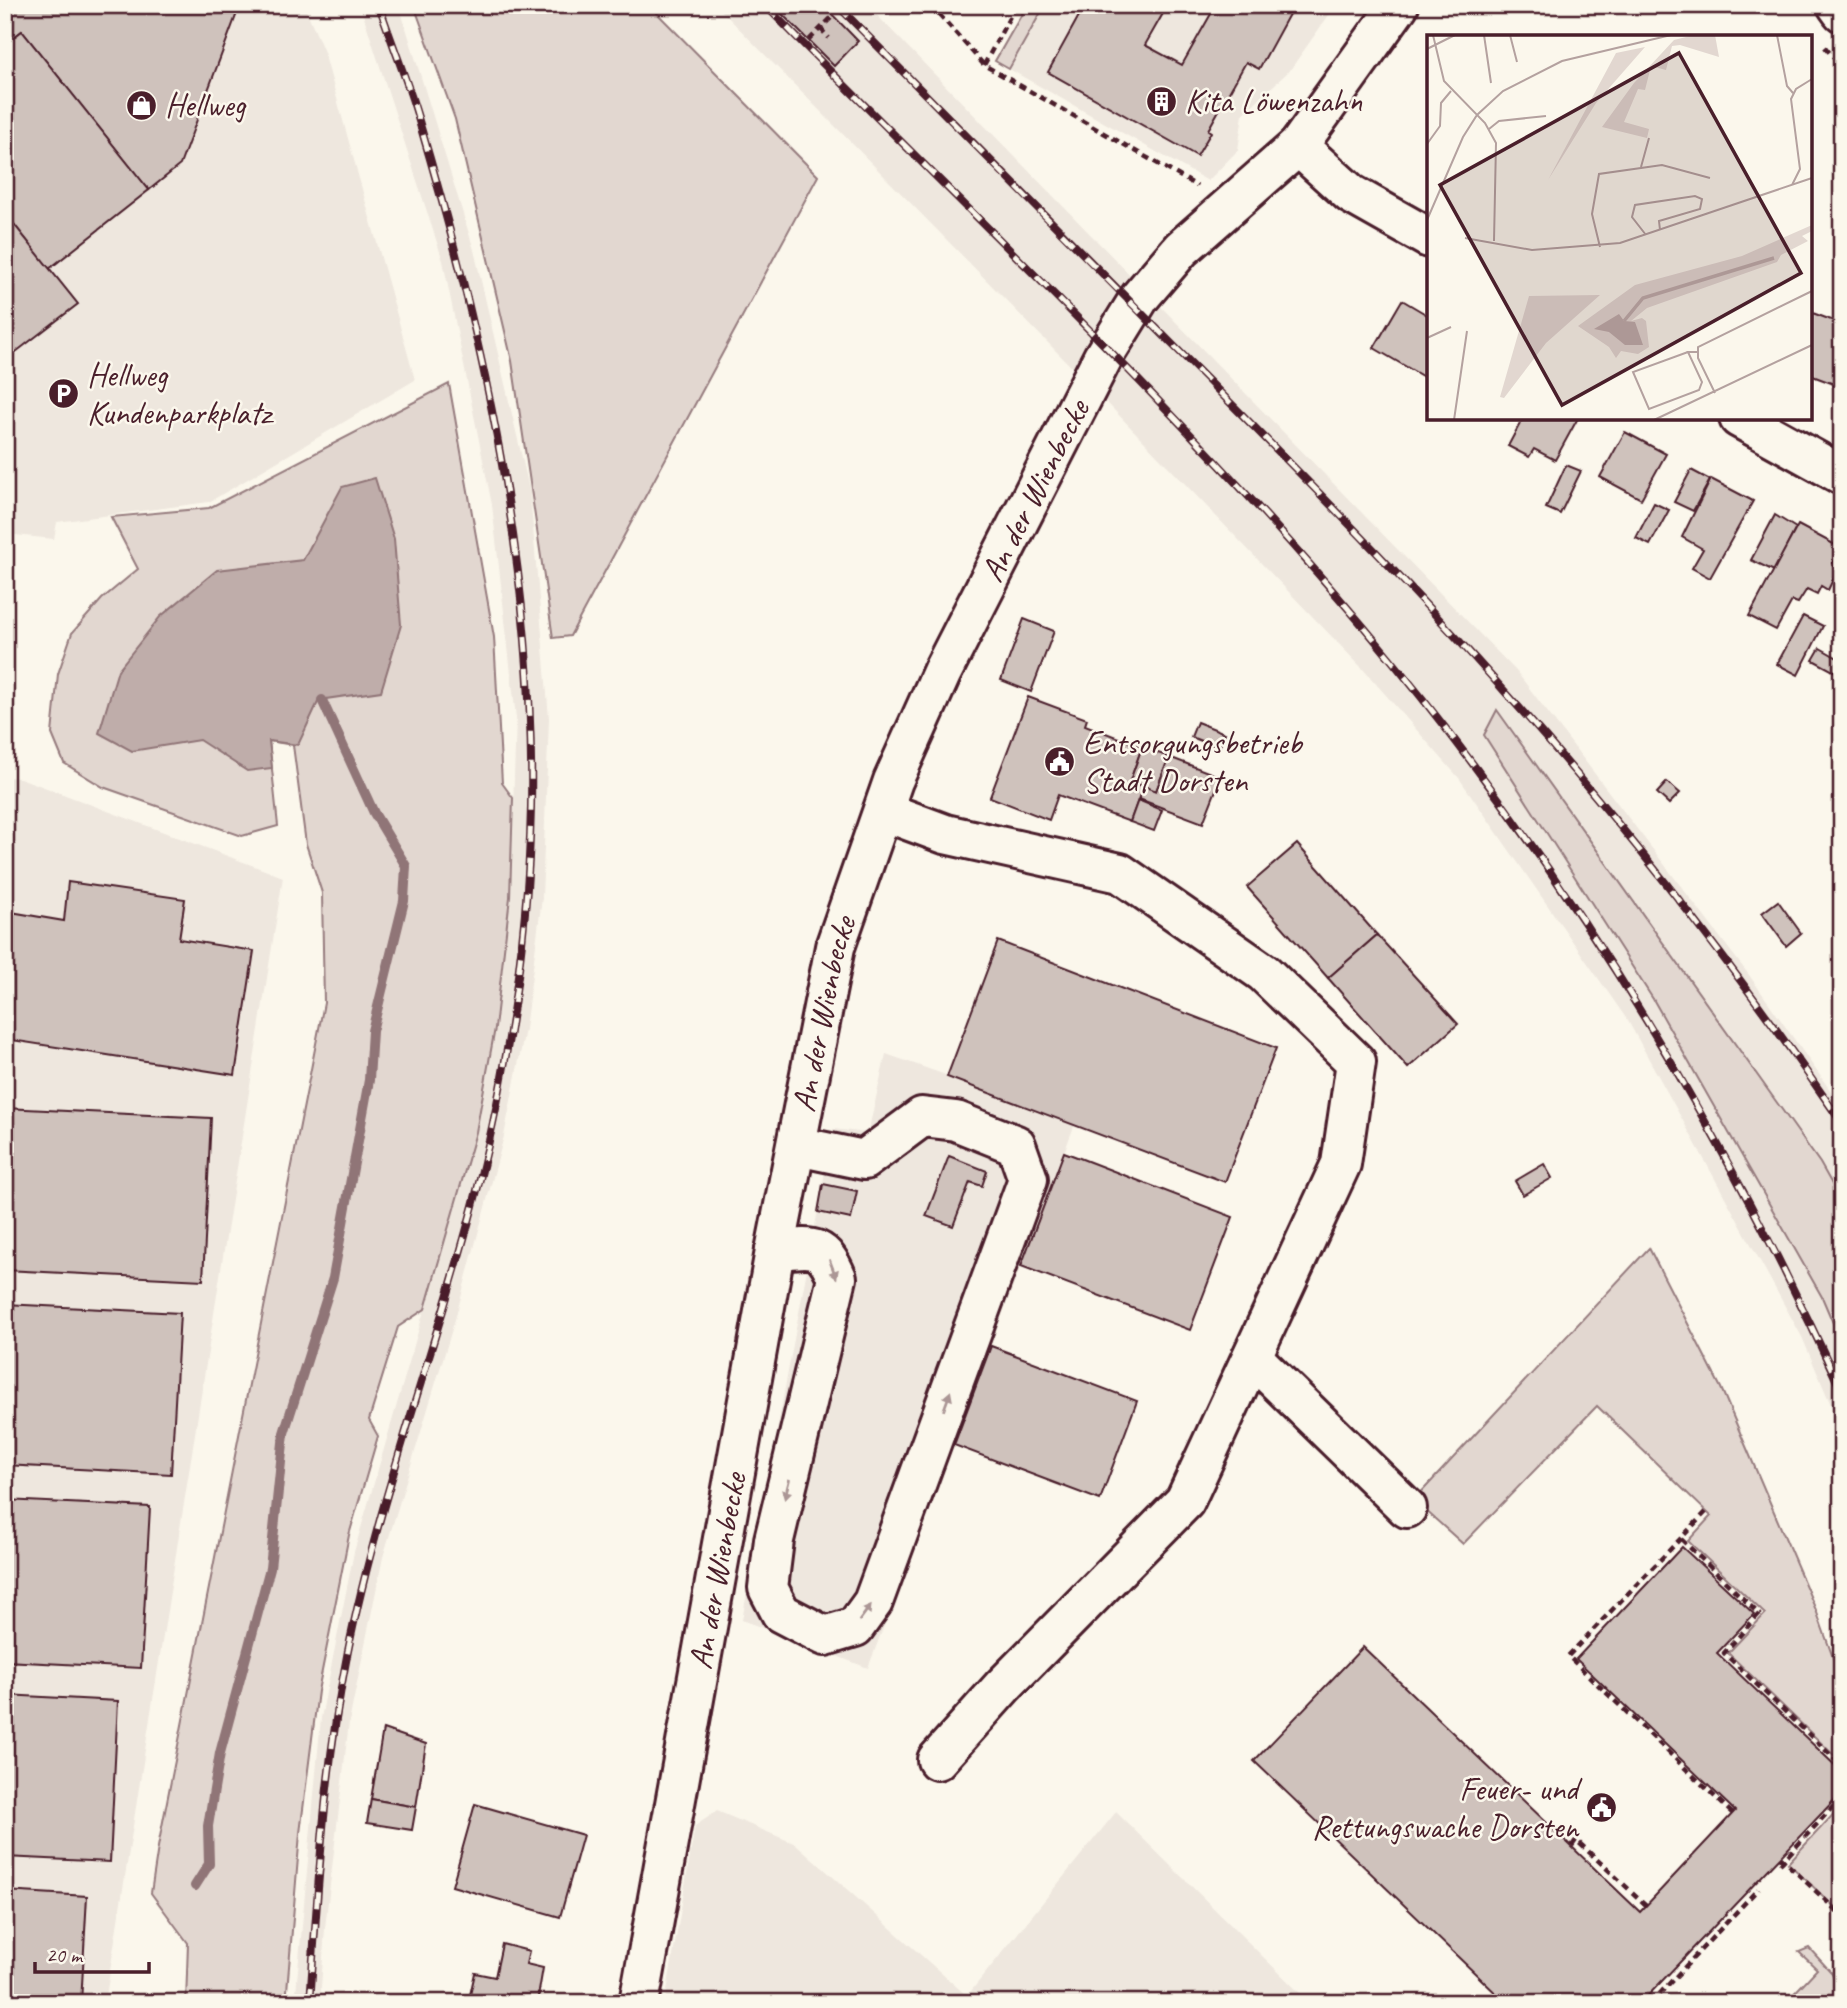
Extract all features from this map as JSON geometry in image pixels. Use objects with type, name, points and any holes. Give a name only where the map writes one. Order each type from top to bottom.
[{"type":"street","name":"An der Wienbecke","points":[[639,2003],[775,1251],[835,947],[893,781],[942,672],[1042,481],[1103,356],[1140,297],[1181,249],[1298,146],[1399,5]]},
{"type":"street","points":[[1836,5],[1842,12]]},
{"type":"street","points":[[1298,146],[1351,194],[1427,237]]},
{"type":"street","points":[[1743,420],[1842,475]]},
{"type":"street","points":[[883,811],[945,834],[1120,873],[1264,973],[1356,1062],[1340,1164],[1185,1501],[1003,1686],[937,1760]]},
{"type":"street","points":[[775,1251],[811,1247],[829,1258],[837,1278],[774,1540],[768,1588],[781,1613],[825,1636],[855,1627],[873,1602],[1028,1179],[1016,1145],[956,1121],[922,1117],[864,1160],[797,1146]]},
{"type":"street","points":[[1252,1357],[1407,1508]]},
{"type":"path","points":[[931,5],[985,65],[1206,191]]},
{"type":"path","points":[[985,65],[1016,5]]},
{"type":"path","points":[[809,40],[833,16]]},
{"type":"path","points":[[820,28],[829,38]]},
{"type":"path","points":[[1706,1512],[1568,1656],[1733,1814]]},
{"type":"path","points":[[1681,1539],[1759,1614],[1724,1653],[1842,1766]]},
{"type":"path","points":[[1842,1797],[1781,1861],[1842,1916]]},
{"type":"path","points":[[1572,1846],[1576,1840],[1646,1905]]},
{"type":"path","points":[[1646,1998],[1651,2003],[1694,1952],[1758,1889]]},
{"type":"shaded area","points":[[5,5],[304,5],[324,52],[415,380],[209,502],[57,522],[54,539],[5,534]]},
{"type":"shaded area","points":[[360,5],[399,5],[474,250],[530,492],[549,718],[542,898],[525,1029],[504,1136],[456,1316],[383,1557],[349,1722],[325,1928],[320,2003],[295,2003],[321,1718],[354,1552],[476,1132],[495,1028],[510,897],[516,718],[492,505],[443,261]]},
{"type":"shaded area","points":[[414,5],[649,5],[818,176],[570,636],[553,638],[512,361],[455,119]]},
{"type":"shaded area","points":[[716,5],[867,5],[1516,671],[1749,975],[1842,1107],[1842,1202],[1820,1163],[1497,710],[1484,735],[1653,999],[1822,1297],[1842,1344],[1842,1431],[1802,1337],[1628,1021],[1459,778],[1362,668],[1112,408]]},
{"type":"shaded area","points":[[1027,5],[1045,5],[1009,69],[995,61]]},
{"type":"shaded area","points":[[1045,5],[1336,5],[1290,70],[1243,114],[1238,150],[1208,181],[1009,69]]},
{"type":"shaded area","points":[[449,384],[494,637],[502,783],[513,798],[510,897],[495,1028],[476,1132],[425,1309],[398,1327],[369,1420],[378,1436],[349,1535],[318,1691],[300,1833],[286,2003],[186,2003],[188,1943],[151,1893],[324,1003],[322,893],[306,844],[293,745],[269,741],[278,826],[242,836],[103,787],[64,763],[52,734],[58,674],[72,633],[102,599],[138,569],[111,517],[209,508]]},
{"type":"shaded area","points":[[375,478],[394,539],[401,625],[381,691],[319,700],[298,745],[269,741],[272,768],[247,771],[199,740],[132,751],[99,733],[118,670],[160,617],[217,570],[303,560],[342,487]]},
{"type":"shaded area","points":[[1497,710],[1820,1163],[1842,1202],[1842,1344],[1822,1297],[1653,999],[1484,735]]},
{"type":"shaded area","points":[[5,777],[20,778],[283,877],[105,2003],[5,2003]]},
{"type":"shaded area","points":[[886,1054],[1076,1121],[868,1668],[742,1620],[833,1129],[868,1133]]},
{"type":"shaded area","points":[[1649,1248],[1721,1388],[1816,1610],[1842,1683],[1842,1763],[1728,1653],[1765,1614],[1688,1541],[1711,1516],[1597,1406],[1463,1544],[1414,1500]]},
{"type":"shaded area","points":[[1842,1805],[1842,1914],[1788,1863]]},
{"type":"shaded area","points":[[717,1811],[796,1844],[967,1996],[1116,1812],[1310,2003],[665,2003],[695,1826]]},
{"type":"shaded area","points":[[1809,1948],[1832,1973],[1842,1997],[1839,2003],[1817,2003],[1809,1996],[1803,2003],[1785,2003],[1817,1969],[1799,1952]]},
{"type":"building","name":"Hellweg","points":[[5,5],[240,5],[180,165],[149,190],[22,31],[5,44]]},
{"type":"building","points":[[773,5],[823,5],[858,41],[834,66]]},
{"type":"building","name":"Kita Löwenzahn","points":[[1085,5],[1157,5],[1165,10],[1145,45],[1182,65],[1216,5],[1294,5],[1259,69],[1246,62],[1208,130],[1211,132],[1197,156],[1048,72]]},
{"type":"building","points":[[22,31],[149,190],[49,269],[5,213],[5,44]]},
{"type":"building","points":[[5,213],[78,304],[12,355],[5,347]]},
{"type":"building","points":[[1402,300],[1427,315],[1427,379],[1374,348]]},
{"type":"building","points":[[1812,313],[1842,324],[1842,387],[1812,376]]},
{"type":"building","points":[[1522,420],[1577,420],[1555,460],[1534,449],[1529,457],[1508,446]]},
{"type":"building","points":[[1625,432],[1666,454],[1641,499],[1600,477]]},
{"type":"building","points":[[1566,465],[1581,471],[1560,514],[1546,508]]},
{"type":"building","points":[[1691,470],[1710,480],[1693,511],[1674,502]]},
{"type":"building","points":[[1711,479],[1753,501],[1710,578],[1692,568],[1703,549],[1682,537]]},
{"type":"building","points":[[1654,503],[1669,510],[1650,545],[1636,538]]},
{"type":"building","points":[[1775,515],[1796,528],[1774,571],[1751,560]]},
{"type":"building","points":[[1798,525],[1841,548],[1832,565],[1838,569],[1828,590],[1821,586],[1817,594],[1807,589],[1798,603],[1792,601],[1776,630],[1749,616]]},
{"type":"building","points":[[1803,616],[1823,626],[1798,675],[1777,664]]},
{"type":"building","points":[[1024,619],[1054,631],[1031,692],[1001,680]]},
{"type":"building","points":[[1820,648],[1841,660],[1835,672],[1813,660]]},
{"type":"building","points":[[1028,697],[1087,719],[1085,725],[1142,747],[1130,781],[1143,786],[1130,822],[1058,795],[1049,820],[990,797]]},
{"type":"building","points":[[1197,722],[1225,733],[1219,748],[1191,737]]},
{"type":"building","points":[[1142,747],[1169,757],[1156,791],[1130,781]]},
{"type":"building","points":[[1169,757],[1221,777],[1203,823],[1139,799],[1143,786],[1156,791]]},
{"type":"building","points":[[1667,782],[1680,793],[1669,804],[1657,793]]},
{"type":"building","points":[[1138,800],[1162,810],[1154,831],[1130,822]]},
{"type":"building","points":[[1297,844],[1377,935],[1328,978],[1247,887]]},
{"type":"building","points":[[68,882],[185,899],[179,939],[254,951],[235,1075],[5,1039],[5,911],[64,921]]},
{"type":"building","points":[[1778,901],[1801,933],[1786,946],[1762,913]]},
{"type":"building","points":[[1377,935],[1458,1024],[1408,1068],[1328,978]]},
{"type":"building","points":[[998,941],[1276,1048],[1225,1182],[947,1077]]},
{"type":"building","points":[[5,1108],[211,1118],[203,1280],[5,1270]]},
{"type":"building","points":[[1064,1152],[1233,1217],[1190,1330],[1021,1266]]},
{"type":"building","points":[[949,1156],[987,1171],[982,1186],[970,1182],[953,1226],[926,1216]]},
{"type":"building","points":[[1544,1164],[1552,1178],[1523,1195],[1515,1181]]},
{"type":"building","points":[[823,1184],[857,1191],[851,1219],[818,1212]]},
{"type":"building","points":[[5,1304],[180,1313],[171,1474],[5,1465]]},
{"type":"building","points":[[991,1346],[1137,1401],[1100,1500],[954,1445]]},
{"type":"building","points":[[5,1500],[150,1507],[141,1668],[5,1661]]},
{"type":"building","name":"Feuer- und Rettungswache Dorsten","points":[[1682,1547],[1754,1614],[1717,1653],[1842,1772],[1842,1792],[1641,2003],[1506,2003],[1254,1761],[1363,1647],[1640,1912],[1735,1811],[1576,1659]]},
{"type":"building","points":[[5,1695],[118,1701],[110,1862],[5,1857]]},
{"type":"building","points":[[383,1729],[426,1744],[416,1807],[371,1799]]},
{"type":"building","points":[[371,1799],[416,1807],[412,1830],[367,1823]]},
{"type":"building","points":[[475,1804],[583,1835],[560,1917],[452,1886]]},
{"type":"building","points":[[5,1891],[87,1896],[81,2003],[5,2003]]},
{"type":"building","points":[[502,1944],[529,1951],[526,1964],[543,1968],[537,2003],[499,2003],[470,1995],[475,1973],[495,1977]]},
{"type":"waterway","points":[[195,1886],[209,1864],[208,1826],[220,1753],[270,1568],[284,1433],[333,1278],[369,1080],[372,1031],[404,901],[406,866],[374,813],[322,700]]},
{"type":"railway","points":[[310,2003],[327,1786],[347,1656],[383,1509],[449,1292],[488,1146],[514,1006],[530,840],[530,720],[524,633],[515,547],[501,460],[465,289],[443,205],[415,106],[379,5]]},
{"type":"railway","points":[[765,5],[1070,310],[1220,465],[1363,626],[1435,714],[1568,898],[1629,992],[1742,1188],[1842,1392]]},
{"type":"railway","points":[[837,5],[1300,473],[1467,649],[1552,745],[1682,903],[1764,1012],[1842,1123]]},
{"type":"place","name":"Kita Löwenzahn","points":[[1162,101]]},
{"type":"place","name":"Hellweg","points":[[142,105]]},
{"type":"place","name":"Hellweg Kundenparkplatz","points":[[64,394]]},
{"type":"place","name":"Entsorgungsbetrieb Stadt Dorsten","points":[[1060,762]]},
{"type":"place","name":"Feuer- und Rettungswache Dorsten","points":[[1601,1808]]}]
